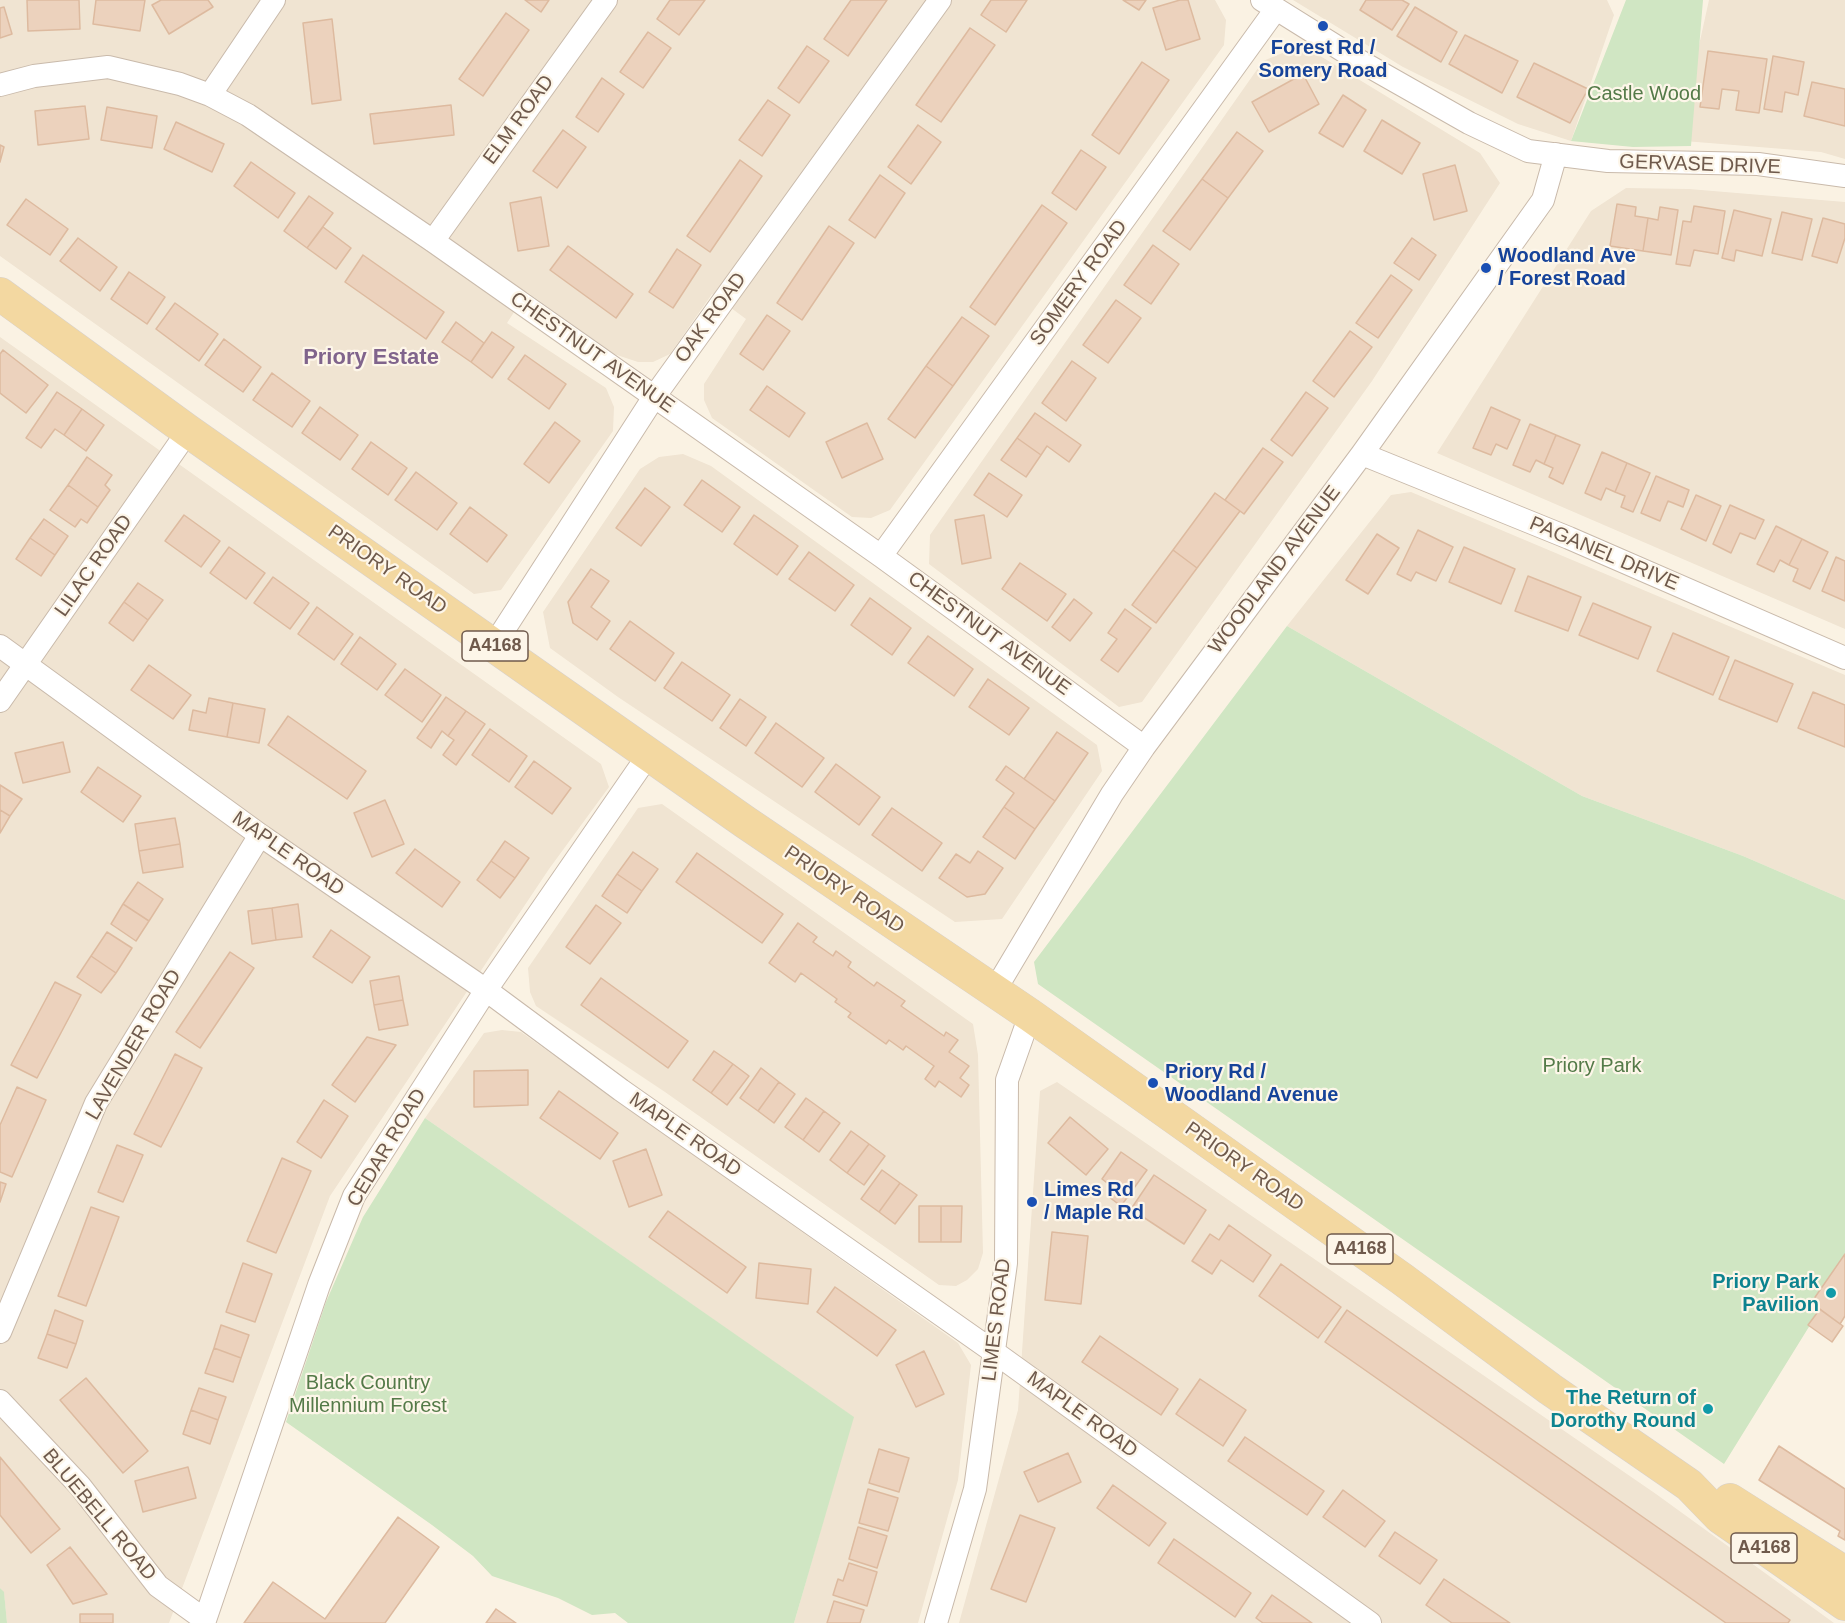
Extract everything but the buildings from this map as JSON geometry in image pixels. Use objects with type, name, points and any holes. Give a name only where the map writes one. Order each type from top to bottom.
[{"type":"main road","name":"PRIORY ROAD","points":[[0,294],[188,431],[649,754],[853,896],[1030,1015],[1689,1485],[1720,1517],[1845,1604]]},
{"type":"main road","name":"PRIORY ROAD","points":[[1689,1485],[1738,1503],[1845,1573]]},
{"type":"street","points":[[210,95],[274,0]]},
{"type":"street","name":"ELM ROAD","points":[[433,241],[606,0]]},
{"type":"street","name":"OAK ROAD","points":[[494,645],[654,397],[940,0]]},
{"type":"street","name":"GERVASE DRIVE","points":[[1269,5],[1358,60],[1469,123],[1528,152],[1608,161],[1758,164],[1845,176]]},
{"type":"street","name":"SOMERY ROAD","points":[[881,556],[1269,5]]},
{"type":"street","name":"CHESTNUT AVENUE","points":[[0,85],[34,75],[108,67],[180,84],[210,95],[248,115],[433,241],[881,556],[1144,747]]},
{"type":"street","name":"WOODLAND AVENUE","points":[[994,990],[1106,803],[1144,747],[1362,454],[1543,200],[1556,154]]},
{"type":"street","name":"LILAC ROAD","points":[[0,701],[188,431]]},
{"type":"street","name":"PAGANEL DRIVE","points":[[1362,454],[1569,538],[1845,658]]},
{"type":"street","name":"MAPLE ROAD","points":[[0,646],[260,835],[486,990],[621,1090],[994,1352],[1370,1623]]},
{"type":"street","name":"CEDAR ROAD","points":[[205,1622],[319,1285],[354,1196],[486,990],[649,754]]},
{"type":"street","name":"LAVENDER ROAD","points":[[0,1332],[96,1103],[260,835]]},
{"type":"street","name":"LIMES ROAD","points":[[936,1623],[975,1489],[1006,1263],[1007,1080],[1030,1015]]},
{"type":"street","name":"BLUEBELL ROAD","points":[[0,1401],[80,1486],[158,1586],[205,1622]]},
{"type":"shaded area","points":[[0,0],[1215,0],[1226,20],[1224,45],[890,510],[871,518],[852,517],[712,418],[704,400],[704,384],[746,319],[712,294],[670,354],[653,362],[638,362],[614,354],[527,292],[507,323],[606,388],[614,407],[613,431],[501,590],[474,594],[0,256]]},
{"type":"shaded area","points":[[1293,0],[1607,0],[1614,15],[1571,141],[1518,124],[1403,67]]},
{"type":"shaded area","points":[[1709,0],[1845,0],[1845,159],[1821,152],[1684,141],[1696,59]]},
{"type":"shaded area","points":[[1302,45],[1480,153],[1500,183],[1372,381],[1142,702],[1119,707],[929,564],[930,535],[1263,61]]},
{"type":"shaded area","points":[[1626,188],[1689,189],[1845,202],[1845,629],[1437,453],[1591,211]]},
{"type":"shaded area","points":[[0,337],[601,764],[609,787],[549,869],[330,1196],[169,1623],[7,1623],[4,1593],[0,1588]]},
{"type":"shaded area","points":[[683,454],[711,466],[1097,745],[1102,771],[1002,919],[955,922],[618,697],[550,648],[543,612],[640,469],[659,457]]},
{"type":"shaded area","points":[[1411,492],[1845,675],[1845,900],[1743,856],[1582,796],[1287,626],[1391,495]]},
{"type":"shaded area","points":[[662,804],[973,1024],[978,1055],[983,1253],[978,1269],[967,1280],[956,1286],[939,1285],[665,1092],[536,1006],[530,992],[528,968],[638,808]]},
{"type":"shaded area","points":[[502,1030],[521,1032],[958,1343],[971,1365],[958,1480],[918,1623],[794,1623],[853,1417],[425,1118],[484,1033]]},
{"type":"shaded area","points":[[1057,1082],[1656,1494],[1834,1623],[959,1623],[1018,1410],[1040,1091]]},
{"type":"green space","name":"Castle Wood","points":[[1626,0],[1703,0],[1691,146],[1633,147],[1571,141]]},
{"type":"green space","name":"Priory Park","points":[[1287,626],[1582,796],[1743,856],[1845,900],[1845,1254],[1811,1303],[1820,1309],[1724,1464],[1038,984],[1034,962]]},
{"type":"green space","name":"Black Country Millennium Forest","points":[[425,1118],[854,1417],[794,1623],[628,1623],[615,1613],[592,1615],[558,1598],[492,1576],[473,1556],[432,1525],[286,1422],[326,1302],[363,1217]]},
{"type":"green space","points":[[0,1588],[4,1592],[7,1623],[0,1623]]},
{"type":"place","name":"Forest Rd / Somery Road","points":[[1323,26]]},
{"type":"place","name":"Woodland Ave / Forest Road","points":[[1486,268]]},
{"type":"place","name":"Priory Rd / Woodland Avenue","points":[[1153,1083]]},
{"type":"place","name":"Limes Rd / Maple Rd","points":[[1032,1202]]},
{"type":"place","name":"Priory Park Pavilion","points":[[1831,1293]]},
{"type":"place","name":"The Return of Dorothy Round","points":[[1708,1409]]},
{"type":"district","name":"Priory Estate","points":[[371,358]]}]
